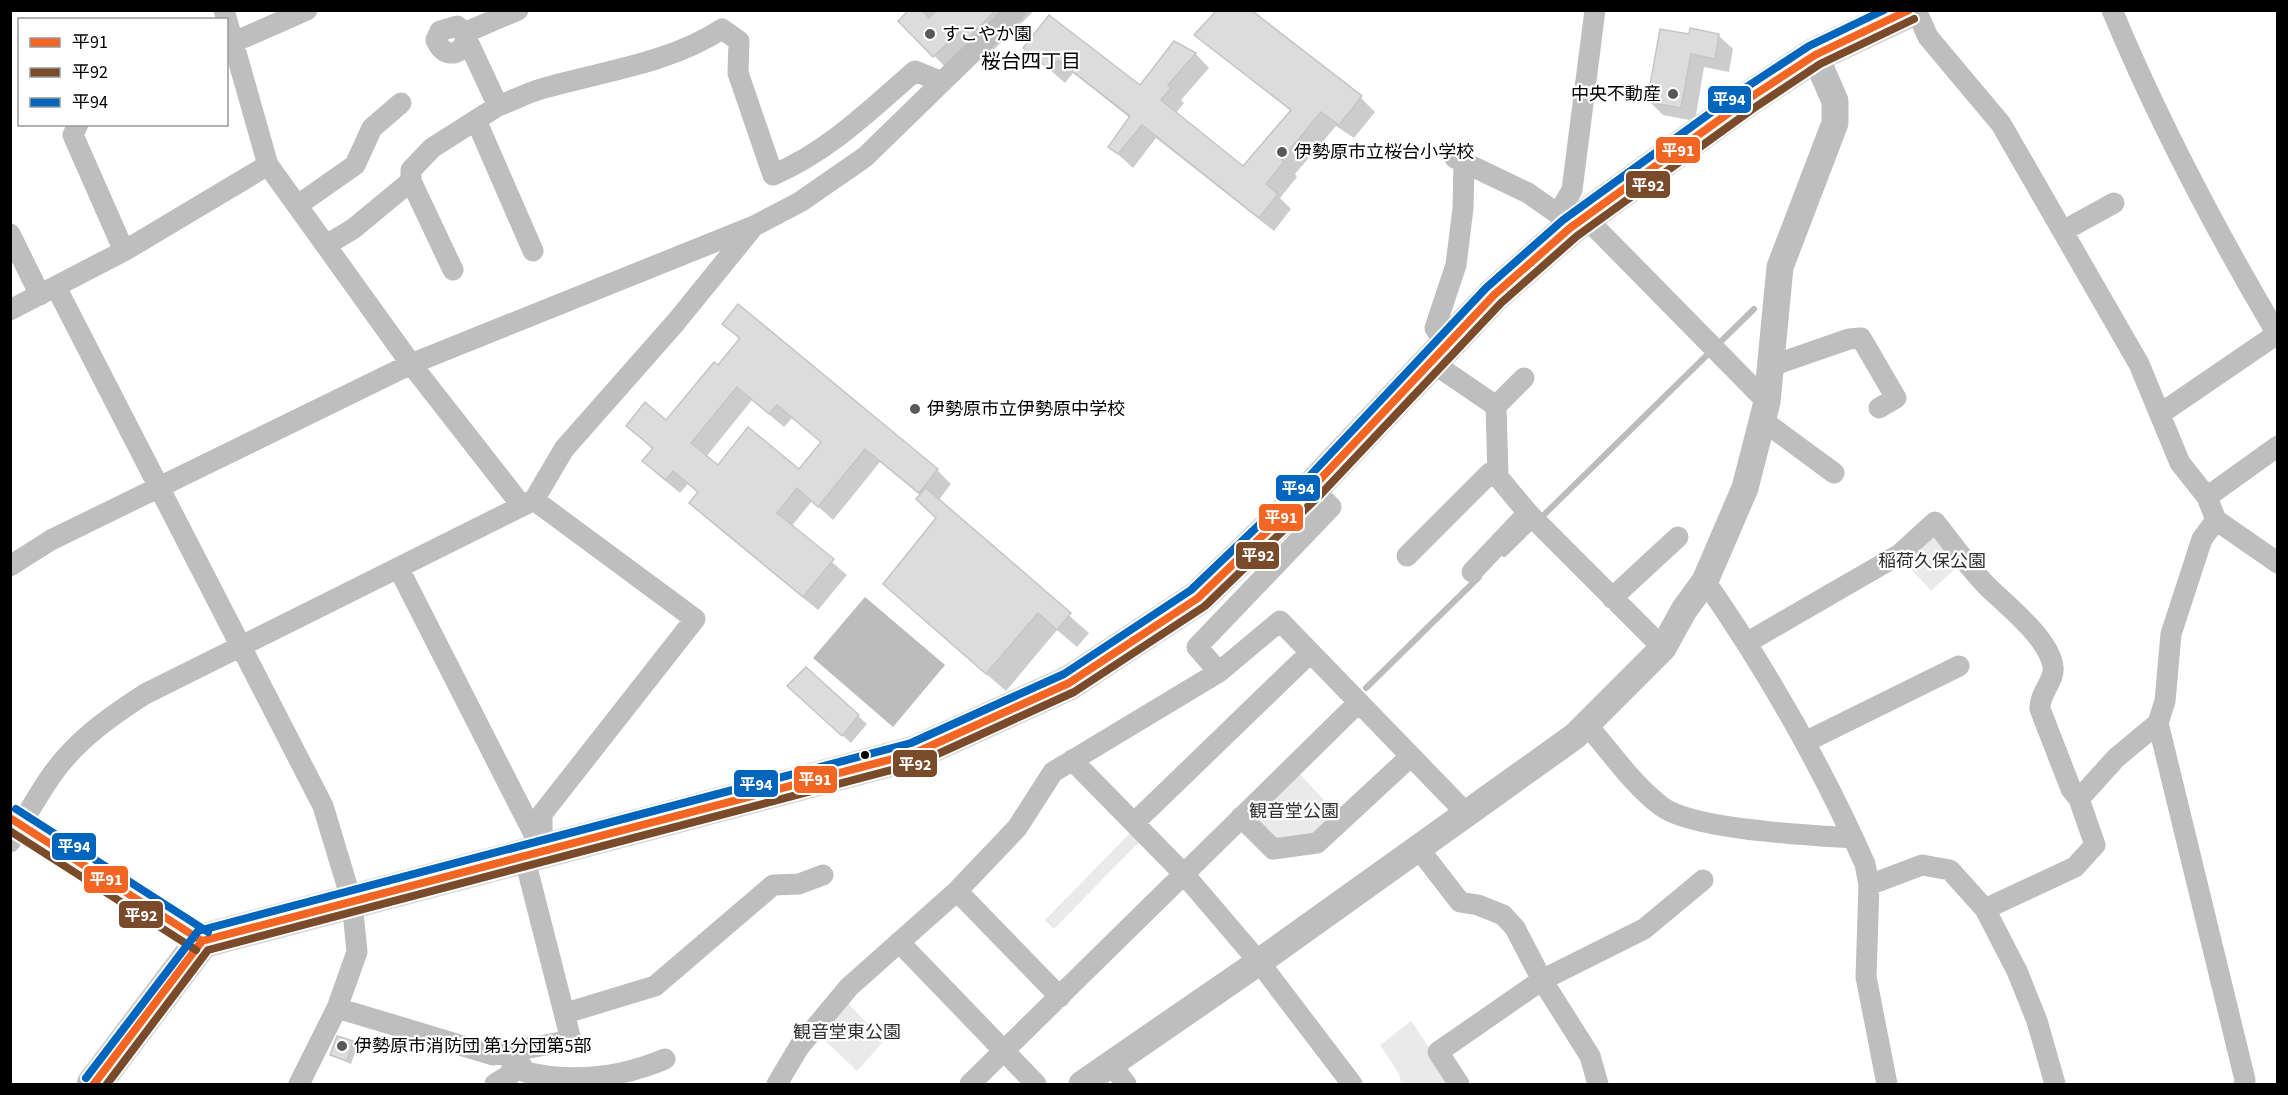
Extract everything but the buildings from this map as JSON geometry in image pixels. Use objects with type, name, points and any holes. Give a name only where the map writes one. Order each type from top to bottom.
[{"type":"main road","points":[[94,1084],[201,941],[915,753],[1069,683],[1198,598],[1312,488],[1438,352],[1571,219],[1872,18],[1910,10]]},
{"type":"street","points":[[234,42],[307,10]]},
{"type":"street","points":[[498,106],[464,33],[518,10]]},
{"type":"street","points":[[10,566],[51,540],[411,364],[754,226],[800,202],[865,157],[1016,10]]},
{"type":"street","points":[[1571,219],[1572,190],[1595,10]]},
{"type":"street","points":[[1916,10],[1928,37],[2001,124],[2139,364],[2180,463],[2207,497],[2216,520],[2277,563]]},
{"type":"street","points":[[2112,10],[2149,97],[2198,196],[2277,334],[2160,414]]},
{"type":"street","points":[[228,23],[268,165],[411,364],[528,503],[695,619],[542,814],[533,854]]},
{"type":"street","points":[[453,270],[411,181],[411,170],[432,148],[498,106],[539,90],[670,56],[722,29],[739,41],[738,73],[773,175],[801,163],[840,137],[915,71],[942,82]]},
{"type":"street","points":[[1082,1084],[1118,1074],[1259,962],[1419,849],[1587,725],[1663,648],[1684,610],[1705,581],[1745,488],[1764,411],[1771,366],[1780,267],[1831,136],[1836,117],[1835,101],[1815,55]]},
{"type":"street","points":[[298,205],[355,165],[372,128],[401,103]]},
{"type":"street","points":[[364,108],[372,128]]},
{"type":"street","points":[[476,120],[533,226],[533,251]]},
{"type":"street","points":[[77,126],[73,135],[124,251]]},
{"type":"street","points":[[1663,648],[1528,513],[1498,477],[1496,406],[1438,352],[1435,328],[1456,265],[1463,208],[1460,160],[1528,193],[1571,219],[1764,411],[1834,473]]},
{"type":"street","points":[[10,310],[124,251],[268,165]]},
{"type":"street","points":[[326,245],[353,229],[411,181]]},
{"type":"street","points":[[2063,231],[2114,203]]},
{"type":"street","points":[[201,941],[14,829],[54,771],[86,736],[145,694],[528,503],[564,449],[676,322],[754,226]]},
{"type":"street","points":[[10,234],[48,291],[160,486],[323,806],[352,902],[357,952],[337,1008],[299,1084]]},
{"type":"street","points":[[1771,366],[1849,339],[1861,338],[1893,400]]},
{"type":"street","points":[[1496,406],[1524,378]]},
{"type":"street","points":[[2207,497],[2277,446]]},
{"type":"street","points":[[1407,556],[1490,473],[1498,471]]},
{"type":"street","points":[[1219,672],[1197,647],[1331,507],[1312,488]]},
{"type":"street","points":[[1472,572],[1528,513]]},
{"type":"street","points":[[2079,799],[2116,758],[2157,723],[2165,701],[2171,634],[2202,539],[2216,520]]},
{"type":"street","points":[[1748,642],[1900,554],[1935,522],[1986,586],[2020,616],[2051,657],[2054,670],[2039,699],[2040,709],[2071,789],[2079,799],[2094,845],[2075,867],[1985,909]]},
{"type":"street","points":[[1612,597],[1678,537]]},
{"type":"street","points":[[337,1008],[493,1055],[571,1040],[525,813],[399,569]]},
{"type":"street","points":[[1705,581],[1748,642],[1805,742],[1865,864],[1869,885],[1866,977],[1887,1084]]},
{"type":"street","points":[[777,1084],[799,1047],[849,987],[957,891],[1017,828],[1053,772],[1219,672],[1280,621],[1467,814]]},
{"type":"street","points":[[1134,823],[1310,653]]},
{"type":"street","points":[[1805,742],[1959,666]]},
{"type":"street","points":[[970,1084],[1358,703]]},
{"type":"street","points":[[2157,723],[2242,1068],[2244,1084]]},
{"type":"street","points":[[1587,725],[1646,792],[1662,807],[1681,817],[1771,832],[1853,838]]},
{"type":"street","points":[[1241,817],[1273,849],[1317,843],[1411,756]]},
{"type":"street","points":[[1072,760],[1184,873],[1259,962],[1352,1084]]},
{"type":"street","points":[[1419,849],[1460,903],[1478,906],[1503,915],[1515,928],[1542,980],[1590,1056],[1598,1084]]},
{"type":"street","points":[[1869,885],[1922,865],[1950,870],[1985,909],[2017,971],[2037,1021],[2055,1084]]},
{"type":"street","points":[[566,1013],[655,986],[773,885],[798,884],[823,875]]},
{"type":"street","points":[[1459,1084],[1438,1052],[1542,980],[1644,929],[1704,880]]},
{"type":"street","points":[[957,891],[1060,997]]},
{"type":"street","points":[[899,942],[1036,1084]]},
{"type":"street","points":[[514,1052],[525,1072],[540,1079],[591,1077],[638,1070],[665,1059]]},
{"type":"street","points":[[495,1084],[511,1074],[514,1052]]},
{"type":"green space","name":"稲荷久保公園","points":[[1934,533],[1961,563],[1931,591],[1903,560]]},
{"type":"green space","name":"観音堂公園","points":[[1296,770],[1338,815],[1317,836],[1274,843],[1253,820]]},
{"type":"green space","points":[[1130,833],[1139,842],[1054,929],[1045,920]]},
{"type":"green space","name":"観音堂東公園","points":[[846,1001],[884,1041],[857,1071],[818,1034]]},
{"type":"green space","points":[[1411,1021],[1454,1084],[1401,1084],[1399,1074],[1380,1045]]},
{"type":"shaded area","points":[[865,597],[945,665],[893,727],[813,658]]},
{"type":"waterway","points":[[1504,554],[1754,309]]},
{"type":"waterway","points":[[1366,688],[1479,577]]},
{"type":"transit line","name":"平94","points":[[86,1078],[198,931],[911,743],[1064,674],[1191,590],[1305,481],[1486,288],[1563,220],[1742,90],[1809,46],[1884,10]]},
{"type":"transit line","name":"平91","points":[[94,1084],[202,941],[915,753],[1069,683],[1198,598],[1312,488],[1494,295],[1570,228],[1748,99],[1815,55],[1909,10]]},
{"type":"transit line","name":"平92","points":[[107,1084],[208,950],[918,763],[1074,692],[1205,606],[1320,495],[1501,303],[1577,236],[1754,108],[1820,64],[1914,19]]},
{"type":"transit line","name":"平94","points":[[16,809],[208,932]]},
{"type":"transit line","name":"平91","points":[[10,818],[202,941]]},
{"type":"transit line","name":"平92","points":[[10,831],[196,950]]},
{"type":"place","name":"すこやか園","points":[[930,34]]},
{"type":"place","name":"中央不動産","points":[[1673,94]]},
{"type":"place","name":"伊勢原市立桜台小学校","points":[[1282,152]]},
{"type":"place","name":"伊勢原市立伊勢原中学校","points":[[915,409]]},
{"type":"place","name":"伊勢原市消防団 第1分団第5部","points":[[342,1046]]},
{"type":"district","name":"桜台四丁目","points":[[1031,61]]}]
